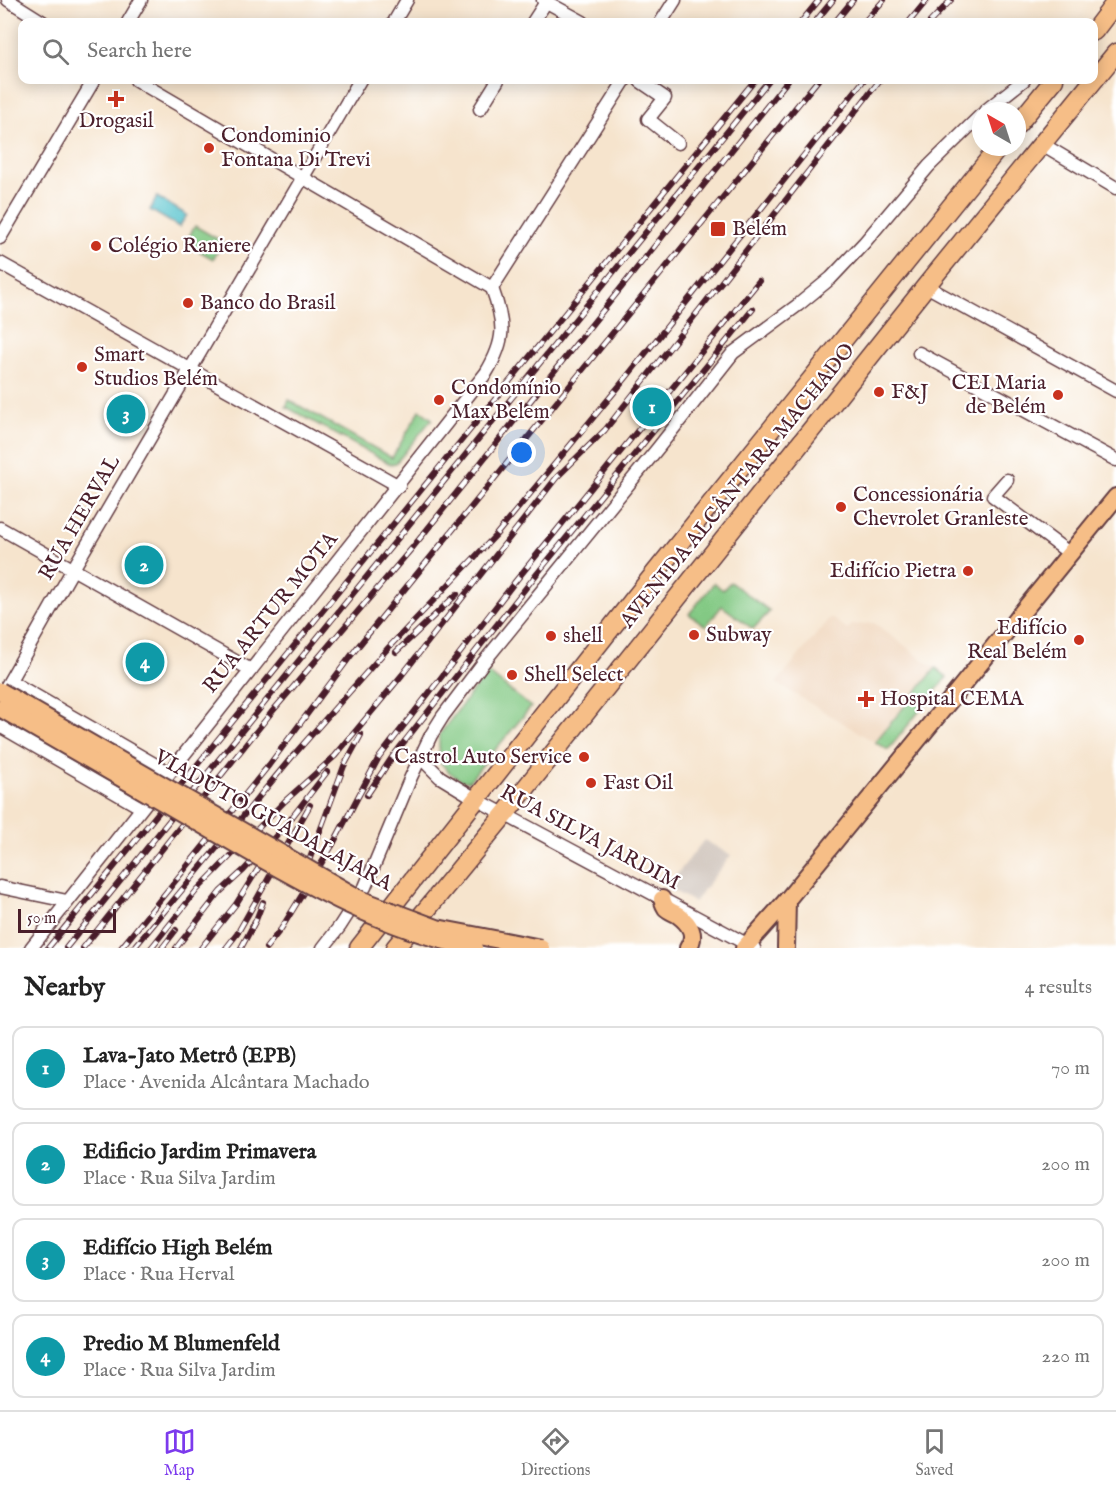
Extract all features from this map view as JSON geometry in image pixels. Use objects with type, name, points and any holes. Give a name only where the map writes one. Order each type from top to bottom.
[{"type":"highway","points":[[1098,25],[1116,3]]},
{"type":"highway","name":"AVENIDA ALCÂNTARA MACHADO","points":[[1098,75],[1116,53]]},
{"type":"highway","points":[[1026,113],[1051,84]]},
{"type":"highway","name":"AVENIDA ALCÂNTARA MACHADO","points":[[395,948],[1091,84]]},
{"type":"highway","name":"AVENIDA ALCÂNTARA MACHADO","points":[[359,948],[830,353],[992,156]]},
{"type":"main road","points":[[749,947],[1116,497]]},
{"type":"main road","name":"VIADUTO GUADALAJARA","points":[[5,686],[360,899],[437,928],[541,948]]},
{"type":"main road","name":"VIADUTO GUADALAJARA","points":[[0,708],[312,888],[396,927],[441,941],[474,948]]},
{"type":"main road","points":[[662,899],[666,909],[678,915],[690,927],[692,942],[688,948]]},
{"type":"main road","points":[[786,948],[787,900]]},
{"type":"street","points":[[8,0],[37,18]]},
{"type":"street","points":[[130,18],[141,0]]},
{"type":"street","points":[[396,18],[407,0]]},
{"type":"street","points":[[664,18],[675,0]]},
{"type":"street","points":[[536,18],[544,1],[576,18]]},
{"type":"street","points":[[0,238],[92,84]]},
{"type":"street","points":[[143,84],[492,288],[622,84]]},
{"type":"street","name":"RUA HERVAL","points":[[0,698],[73,569],[358,84]]},
{"type":"street","points":[[480,109],[496,84]]},
{"type":"street","points":[[644,84],[665,98],[648,119],[678,143]]},
{"type":"street","points":[[996,102],[1019,84]]},
{"type":"street","points":[[323,948],[365,887],[420,757],[443,716],[460,692],[733,353],[831,278],[929,166],[972,124]]},
{"type":"street","points":[[1042,144],[1116,189]]},
{"type":"street","points":[[0,263],[399,486]]},
{"type":"street","points":[[926,286],[1116,391]]},
{"type":"street","name":"RUA ARTUR MOTA","points":[[31,948],[140,807],[478,385],[496,356],[503,333],[499,306],[492,288]]},
{"type":"street","points":[[919,353],[1116,460]]},
{"type":"street","points":[[1007,480],[993,496],[1070,553]]},
{"type":"street","points":[[0,528],[251,670]]},
{"type":"street","points":[[5,686],[168,772]]},
{"type":"street","points":[[0,726],[140,807]]},
{"type":"street","name":"RUA SILVA JARDIM","points":[[420,757],[440,777],[476,799],[749,947]]},
{"type":"street","points":[[0,887],[67,901]]},
{"type":"shaded area","name":"Hospital CEMA","points":[[831,617],[847,630],[852,625],[874,623],[947,677],[888,750],[776,683]]},
{"type":"shaded area","points":[[704,840],[731,855],[694,902],[667,887]]},
{"type":"green space","points":[[195,226],[223,242],[213,259],[185,243]]},
{"type":"green space","points":[[289,400],[392,458],[420,410],[432,419],[396,463],[390,464],[286,407]]},
{"type":"green space","points":[[730,582],[770,611],[753,629],[722,606],[706,626],[689,614],[714,583],[723,590]]},
{"type":"green space","points":[[936,668],[947,677],[888,750],[875,742]]},
{"type":"green space","points":[[487,672],[531,707],[469,781],[462,781],[439,761],[439,735]]},
{"type":"water","points":[[157,197],[187,215],[179,227],[150,210]]},
{"type":"railway","points":[[804,18],[819,0]]},
{"type":"railway","points":[[818,18],[833,0]]},
{"type":"railway","points":[[838,18],[853,0]]},
{"type":"railway","points":[[868,18],[884,0]]},
{"type":"railway","points":[[912,18],[927,0]]},
{"type":"railway","points":[[934,18],[951,0]]},
{"type":"railway","points":[[48,948],[752,84]]},
{"type":"railway","points":[[66,948],[766,84]]},
{"type":"railway","points":[[83,948],[271,713],[413,547],[785,84]]},
{"type":"railway","points":[[121,948],[269,765],[356,649],[815,84]]},
{"type":"railway","points":[[134,948],[291,758],[389,647],[495,536],[621,384],[861,84]]},
{"type":"railway","points":[[151,948],[197,890],[285,801],[335,756],[402,675],[557,477],[605,430],[877,84]]},
{"type":"railway","points":[[266,948],[281,929],[332,846],[378,759],[514,583],[759,281]]},
{"type":"railway","points":[[367,795],[393,756],[536,575],[753,309]]},
{"type":"railway","points":[[396,652],[457,594]]},
{"type":"railway","points":[[299,888],[344,766],[361,735]]},
{"type":"railway","points":[[176,948],[220,892],[286,825],[327,772]]},
{"type":"railway","points":[[226,948],[237,934],[310,805]]},
{"type":"railway","points":[[201,948],[236,904],[266,856]]},
{"type":"railway","points":[[241,948],[263,902]]},
{"type":"railway","points":[[162,948],[176,930]]},
{"type":"place","name":"Drogasil","points":[[116,99]]},
{"type":"place","name":"Condominio Fontana Di Trevi","points":[[209,148]]},
{"type":"place","name":"Belém","points":[[718,229]]},
{"type":"place","name":"Colégio Raniere","points":[[96,246]]},
{"type":"place","name":"Banco do Brasil","points":[[188,303]]},
{"type":"place","name":"Smart Studios Belém","points":[[82,367]]},
{"type":"place","name":"F&J","points":[[879,392]]},
{"type":"place","name":"CEI Maria de Belém","points":[[1058,395]]},
{"type":"place","name":"Condomínio Max Belem","points":[[439,400]]},
{"type":"place","name":"Lava-Jato Metrô (EPB)","points":[[652,407]]},
{"type":"place","name":"Edifício High Belém","points":[[126,414]]},
{"type":"place","name":"Concessionária Chevrolet Granleste","points":[[841,507]]},
{"type":"place","name":"Edificio Jardim Primavera","points":[[144,565]]},
{"type":"place","name":"Edifício Pietra","points":[[968,571]]},
{"type":"place","name":"Subway","points":[[694,635]]},
{"type":"place","name":"shell","points":[[551,636]]},
{"type":"place","name":"Edifício Real Belém","points":[[1079,640]]},
{"type":"place","name":"Predio M Blumenfeld","points":[[145,662]]},
{"type":"place","name":"Shell Select","points":[[512,675]]},
{"type":"place","name":"Hospital CEMA","points":[[866,699]]},
{"type":"place","name":"Castrol Auto Service","points":[[584,757]]},
{"type":"place","name":"Fast Oil","points":[[591,783]]}]
